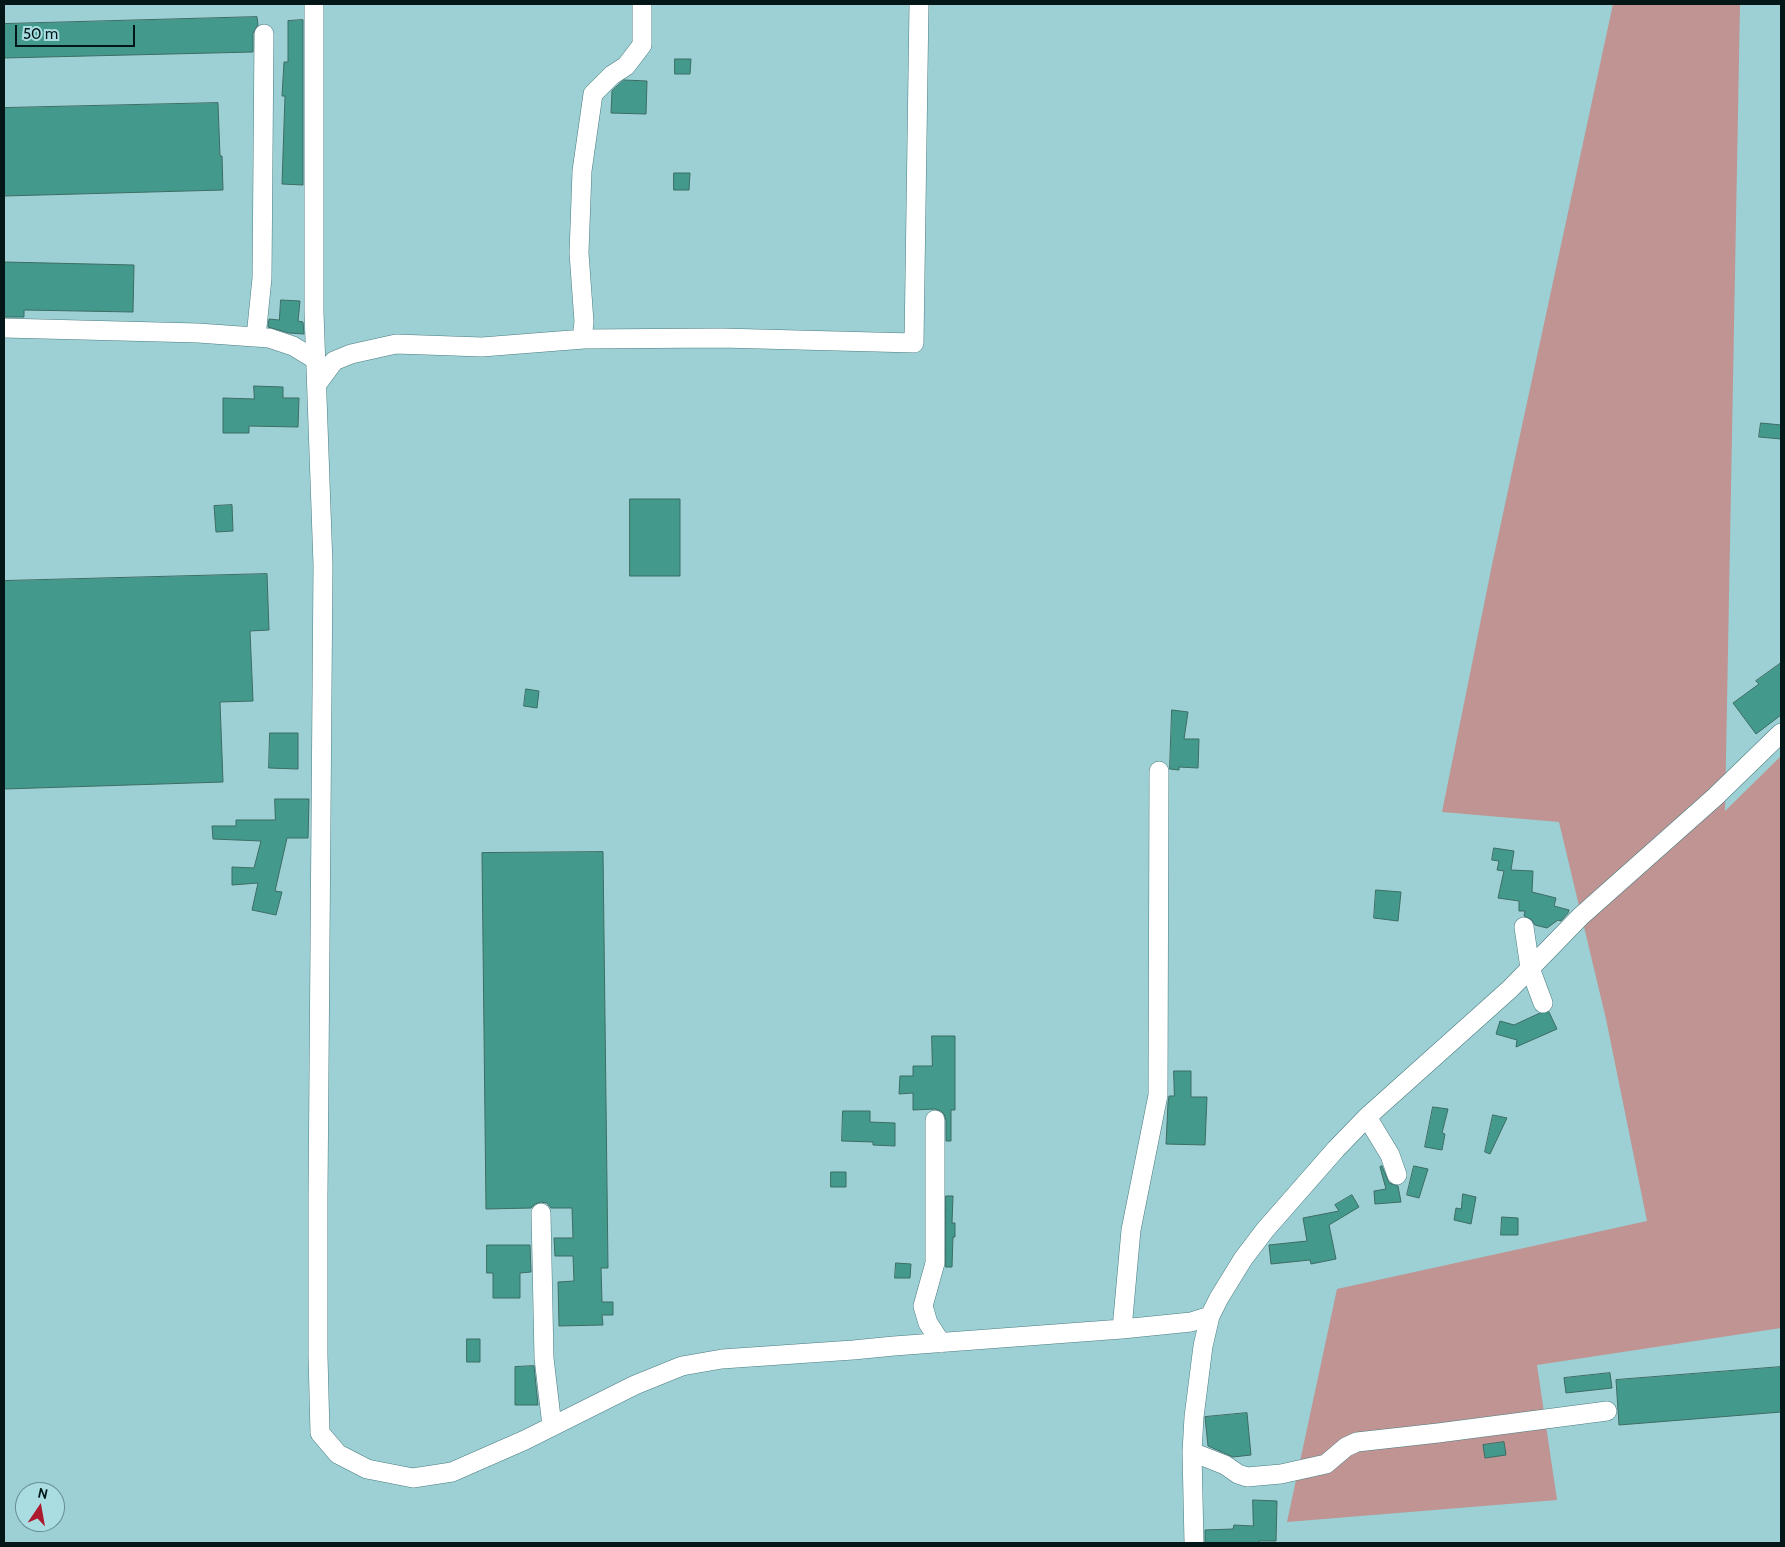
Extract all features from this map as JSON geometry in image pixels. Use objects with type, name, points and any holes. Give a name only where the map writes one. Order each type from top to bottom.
[{"type":"street","points":[[314,4],[314,312],[323,565],[318,1177],[320,1433],[338,1454],[367,1469],[413,1478],[452,1472],[525,1440],[635,1384],[682,1366],[722,1359],[1122,1329],[1190,1322],[1210,1316]]},
{"type":"street","points":[[584,339],[579,253],[582,171],[593,94],[612,75],[626,66],[642,46],[642,4]]},
{"type":"street","points":[[316,384],[334,361],[351,354],[396,344],[482,347],[584,339],[721,338],[914,344],[919,4]]},
{"type":"street","points":[[256,337],[262,278],[264,34]]},
{"type":"street","points":[[4,328],[198,333],[269,338],[293,346],[316,360]]},
{"type":"street","points":[[1194,1543],[1192,1452],[1194,1416],[1203,1346],[1210,1316],[1227,1284],[1264,1230],[1367,1117],[1510,989],[1581,916],[1715,797],[1781,733]]},
{"type":"street","points":[[1122,1329],[1131,1230],[1158,1095],[1159,771]]},
{"type":"street","points":[[1524,927],[1530,968],[1543,1003]]},
{"type":"street","points":[[1367,1117],[1390,1155],[1397,1175]]},
{"type":"street","points":[[935,1120],[935,1263],[923,1306],[928,1323],[941,1343]]},
{"type":"street","points":[[541,1213],[544,1358],[552,1426]]},
{"type":"street","points":[[1192,1452],[1225,1464],[1238,1474],[1247,1476],[1282,1474],[1326,1464],[1346,1447],[1357,1442],[1607,1411]]},
{"type":"shaded area","points":[[1613,4],[1740,4],[1725,811],[1781,756],[1781,1328],[1537,1365],[1557,1500],[1287,1522],[1337,1289],[1647,1221],[1606,1019],[1559,822],[1442,812],[1493,560]]},
{"type":"building","points":[[257,17],[258,25],[253,33],[253,52],[4,58],[4,24]]},
{"type":"building","points":[[303,20],[303,185],[282,184],[285,96],[282,96],[284,62],[288,62],[288,21]]},
{"type":"building","points":[[675,59],[691,59],[690,74],[675,74]]},
{"type":"building","points":[[624,80],[647,81],[646,114],[611,113],[612,91]]},
{"type":"building","points":[[218,103],[223,190],[4,196],[4,108]]},
{"type":"building","points":[[674,173],[690,173],[689,190],[674,190]]},
{"type":"building","points":[[4,262],[134,265],[133,312],[24,310],[24,317],[5,317]]},
{"type":"building","points":[[281,300],[300,301],[298,321],[303,322],[304,334],[289,333],[268,327],[269,319],[279,320]]},
{"type":"building","points":[[254,386],[283,387],[283,398],[299,398],[298,427],[249,426],[249,433],[223,433],[223,398],[254,399]]},
{"type":"building","points":[[1761,423],[1781,425],[1781,439],[1759,437]]},
{"type":"building","points":[[630,499],[680,499],[680,576],[630,576]]},
{"type":"building","points":[[232,505],[233,531],[216,532],[214,506]]},
{"type":"building","points":[[267,574],[269,630],[250,631],[253,701],[220,702],[223,782],[4,789],[4,581]]},
{"type":"building","points":[[1781,663],[1781,715],[1756,734],[1733,703],[1759,684],[1756,681]]},
{"type":"building","points":[[526,689],[539,691],[537,708],[524,706]]},
{"type":"building","points":[[1172,710],[1188,712],[1184,739],[1199,739],[1198,768],[1179,767],[1179,770],[1170,769]]},
{"type":"building","points":[[270,733],[298,733],[298,769],[269,768]]},
{"type":"building","points":[[275,799],[309,799],[308,838],[287,838],[275,891],[282,892],[276,915],[252,910],[258,883],[232,885],[232,867],[254,868],[261,841],[213,839],[212,826],[236,826],[236,820],[275,820]]},
{"type":"building","points":[[1494,848],[1514,851],[1511,870],[1533,871],[1532,892],[1556,898],[1554,906],[1569,910],[1561,921],[1558,920],[1547,928],[1535,925],[1532,920],[1524,916],[1525,911],[1519,911],[1519,901],[1498,898],[1504,871],[1497,870],[1499,861],[1492,860]]},
{"type":"building","points":[[603,852],[608,1268],[601,1268],[602,1302],[613,1302],[613,1315],[602,1315],[603,1325],[559,1326],[558,1282],[574,1281],[573,1256],[555,1256],[554,1238],[573,1238],[572,1208],[551,1208],[547,1203],[541,1202],[531,1208],[486,1209],[482,853]]},
{"type":"building","points":[[1376,890],[1401,892],[1398,921],[1374,918]]},
{"type":"building","points":[[1549,1012],[1557,1029],[1516,1047],[1517,1040],[1496,1034],[1500,1021],[1514,1025],[1540,1013]]},
{"type":"building","points":[[932,1036],[955,1036],[955,1110],[951,1110],[951,1141],[946,1141],[946,1120],[941,1111],[935,1109],[913,1110],[913,1093],[899,1094],[900,1076],[913,1076],[913,1066],[932,1066]]},
{"type":"building","points":[[1174,1071],[1191,1071],[1191,1097],[1207,1097],[1205,1145],[1166,1144],[1169,1096],[1174,1096]]},
{"type":"building","points":[[1433,1107],[1448,1109],[1442,1133],[1445,1134],[1442,1150],[1425,1147]]},
{"type":"building","points":[[843,1111],[870,1111],[870,1122],[895,1123],[895,1146],[873,1145],[873,1142],[842,1141]]},
{"type":"building","points":[[1493,1115],[1507,1118],[1490,1154],[1485,1152]]},
{"type":"building","points":[[1382,1166],[1389,1183],[1398,1186],[1401,1202],[1375,1204],[1374,1191],[1386,1189],[1380,1167]]},
{"type":"building","points":[[1414,1166],[1428,1169],[1419,1198],[1407,1195]]},
{"type":"building","points":[[831,1172],[846,1172],[846,1187],[831,1187]]},
{"type":"building","points":[[1463,1194],[1476,1197],[1471,1224],[1454,1220],[1456,1208],[1461,1209]]},
{"type":"building","points":[[1352,1195],[1359,1207],[1329,1225],[1336,1259],[1311,1264],[1310,1260],[1271,1264],[1269,1245],[1307,1241],[1303,1218],[1339,1211],[1335,1205]]},
{"type":"building","points":[[946,1196],[953,1196],[952,1223],[955,1223],[955,1237],[953,1237],[952,1267],[946,1267]]},
{"type":"building","points":[[1502,1217],[1518,1218],[1518,1235],[1501,1235]]},
{"type":"building","points":[[487,1245],[530,1245],[531,1272],[520,1273],[520,1298],[493,1298],[493,1273],[487,1273]]},
{"type":"building","points":[[896,1263],[911,1264],[910,1278],[895,1278]]},
{"type":"building","points":[[467,1339],[480,1339],[480,1362],[467,1362]]},
{"type":"building","points":[[534,1366],[538,1405],[515,1405],[515,1367]]},
{"type":"building","points":[[1781,1367],[1781,1412],[1619,1425],[1616,1380]]},
{"type":"building","points":[[1610,1373],[1612,1388],[1566,1393],[1564,1378]]},
{"type":"building","points":[[1247,1413],[1251,1455],[1233,1457],[1208,1446],[1205,1417]]},
{"type":"building","points":[[1504,1442],[1506,1455],[1485,1458],[1483,1445]]},
{"type":"building","points":[[1253,1500],[1277,1501],[1276,1541],[1259,1541],[1259,1543],[1205,1543],[1205,1530],[1233,1529],[1234,1525],[1253,1526]]}]
